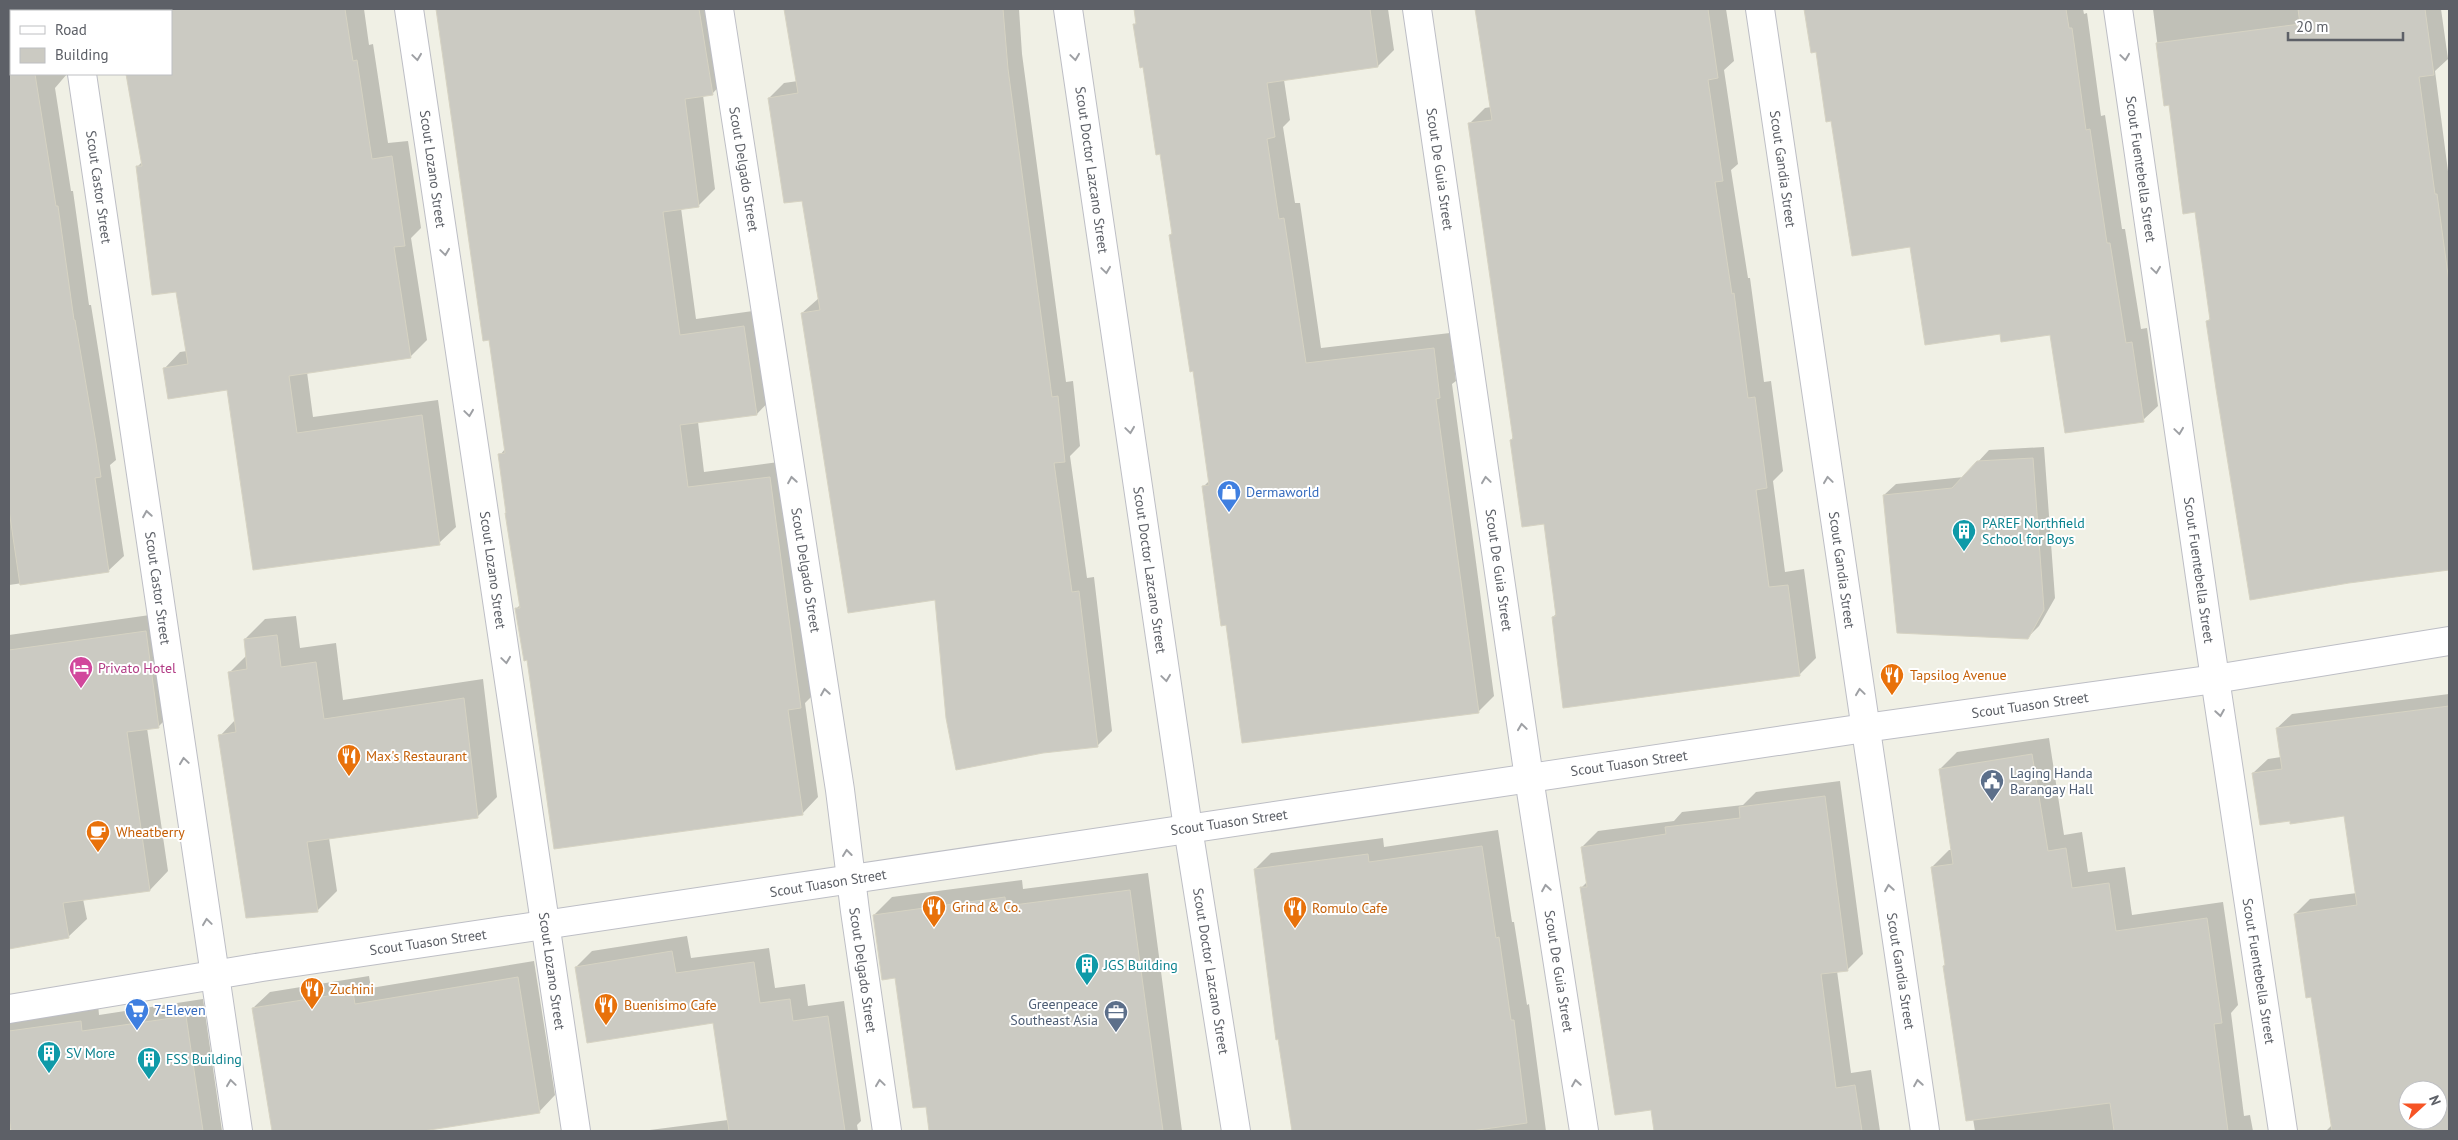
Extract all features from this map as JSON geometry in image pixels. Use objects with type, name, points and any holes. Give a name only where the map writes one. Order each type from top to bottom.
[{"type":"street","name":"Scout Lozano Street","points":[[409,9],[576,1131]]},
{"type":"street","name":"Scout Delgado Street","points":[[719,9],[840,790],[887,1131]]},
{"type":"street","name":"Scout Doctor Lazcano Street","points":[[1068,9],[1188,828],[1236,1131]]},
{"type":"street","name":"Scout De Guia Street","points":[[1417,9],[1529,778],[1584,1131]]},
{"type":"street","name":"Scout Gandia Street","points":[[1760,9],[1925,1131]]},
{"type":"street","name":"Scout Fuentebella Street","points":[[2118,9],[2215,679],[2283,1131]]},
{"type":"street","name":"Scout Castor Street","points":[[82,75],[238,1131]]},
{"type":"street","name":"Scout Tuason Street","points":[[9,1008],[214,975],[1188,828],[1865,728],[2215,679],[2449,641]]},
{"type":"building","points":[[345,9],[353,61],[357,60],[372,159],[392,156],[405,246],[394,247],[411,358],[289,376],[297,433],[422,415],[440,545],[253,570],[227,390],[168,399],[163,368],[188,364],[176,292],[152,295],[136,166],[142,166],[126,75],[172,75],[171,10]]},
{"type":"building","points":[[436,9],[699,9],[713,95],[685,99],[699,207],[663,212],[680,335],[744,326],[757,415],[680,425],[688,487],[770,477],[801,708],[788,710],[803,815],[554,849],[527,660],[524,661],[515,608],[520,608],[498,454],[505,453],[489,340],[483,341]]},
{"type":"building","points":[[784,9],[1003,9],[1008,69],[1052,397],[1058,396],[1065,462],[1054,463],[1072,592],[1079,591],[1098,747],[1043,753],[956,770],[946,718],[935,600],[848,613],[801,313],[820,310],[802,201],[784,203],[768,98],[798,93]]},
{"type":"building","points":[[1134,9],[1370,9],[1378,67],[1267,83],[1275,137],[1267,139],[1279,219],[1284,218],[1306,363],[1434,348],[1440,398],[1436,399],[1479,713],[1242,743],[1226,625],[1221,626],[1202,486],[1209,485],[1193,371],[1190,372],[1169,235],[1172,234],[1160,154],[1156,155],[1143,67],[1140,68],[1133,24],[1136,24]]},
{"type":"building","points":[[1475,9],[1708,9],[1718,78],[1708,80],[1723,181],[1715,182],[1732,294],[1734,293],[1748,398],[1755,397],[1767,488],[1756,490],[1769,587],[1788,585],[1800,676],[1563,708],[1552,617],[1556,616],[1544,524],[1522,527],[1510,440],[1513,439],[1468,123],[1492,120]]},
{"type":"building","points":[[1804,9],[2066,9],[2069,28],[2072,28],[2086,130],[2090,129],[2107,243],[2110,243],[2126,343],[2132,342],[2144,422],[2065,433],[2050,335],[2001,342],[2000,334],[1925,345],[1910,247],[1852,256],[1831,121],[1826,122],[1816,52],[1811,53]]},
{"type":"building","points":[[2298,9],[2425,9],[2434,75],[2419,77],[2449,282],[2449,570],[2349,583],[2250,600],[2206,321],[2210,320],[2195,212],[2183,214],[2169,105],[2164,106],[2156,43],[2300,24]]},
{"type":"building","points":[[10,18],[10,75],[35,75],[56,206],[58,206],[74,320],[96,443],[101,477],[95,478],[109,572],[20,585],[9,510]]},
{"type":"building","name":"PAREF Northfield School for Boys","points":[[2033,458],[2044,610],[2028,639],[1897,633],[1883,495],[1952,488],[1977,461]]},
{"type":"building","points":[[146,631],[159,728],[127,732],[150,891],[63,903],[69,938],[9,949],[9,650]]},
{"type":"building","name":"Max's Restaurant","points":[[277,635],[281,667],[316,662],[324,719],[464,698],[478,818],[307,842],[318,912],[246,918],[218,735],[236,732],[228,672],[247,669],[244,639]]},
{"type":"building","points":[[2449,706],[2449,1131],[2332,1131],[2311,997],[2306,998],[2294,914],[2357,905],[2344,816],[2290,824],[2290,821],[2260,825],[2252,773],[2282,769],[2276,728]]},
{"type":"building","points":[[2032,754],[2048,851],[2066,848],[2072,888],[2109,883],[2116,931],[2207,918],[2222,1023],[2214,1024],[2228,1131],[2114,1131],[2110,1103],[1966,1121],[1943,966],[1945,965],[1931,867],[1953,864],[1939,769]]},
{"type":"building","points":[[1825,796],[1848,971],[1821,974],[1836,1088],[1855,1085],[1862,1131],[1654,1131],[1651,1110],[1615,1115],[1580,887],[1587,887],[1581,847],[1666,834],[1665,827],[1740,818],[1739,807]]},
{"type":"building","points":[[1482,846],[1496,938],[1499,937],[1511,1020],[1514,1020],[1527,1123],[1471,1131],[1292,1131],[1278,1039],[1276,1040],[1254,869],[1368,854],[1369,862]]},
{"type":"building","points":[[1130,890],[1163,1131],[929,1131],[926,1107],[913,1108],[895,978],[882,980],[873,915],[1005,897],[1006,906]]},
{"type":"building","points":[[672,951],[676,973],[754,962],[760,1003],[790,999],[793,1021],[828,1016],[845,1131],[729,1131],[713,1023],[587,1043],[575,967]]},
{"type":"building","points":[[518,977],[540,1113],[423,1131],[272,1131],[252,1008],[353,992],[355,1004]]},
{"type":"building","points":[[186,1016],[203,1131],[11,1131],[9,1116],[9,1031],[81,1021],[82,1031]]},
{"type":"place","name":"Dermaworld","points":[[1229,513]]},
{"type":"place","name":"PAREF Northfield School for Boys","points":[[1964,552]]},
{"type":"place","name":"Privato Hotel","points":[[81,689]]},
{"type":"place","name":"Tapsilog Avenue","points":[[1892,696]]},
{"type":"place","name":"Max's Restaurant","points":[[349,777]]},
{"type":"place","name":"Laging Handa Barangay Hall","points":[[1992,802]]},
{"type":"place","name":"Wheatberry","points":[[98,853]]},
{"type":"place","name":"Grind & Co.","points":[[934,928]]},
{"type":"place","name":"Romulo Cafe","points":[[1295,929]]},
{"type":"place","name":"JGS Building","points":[[1087,986]]},
{"type":"place","name":"Zuchini","points":[[312,1010]]},
{"type":"place","name":"Buenisimo Cafe","points":[[606,1026]]},
{"type":"place","name":"7-Eleven","points":[[137,1031]]},
{"type":"place","name":"Greenpeace Southeast Asia","points":[[1116,1033]]},
{"type":"place","name":"SV More","points":[[49,1074]]},
{"type":"place","name":"FSS Building","points":[[149,1080]]}]
